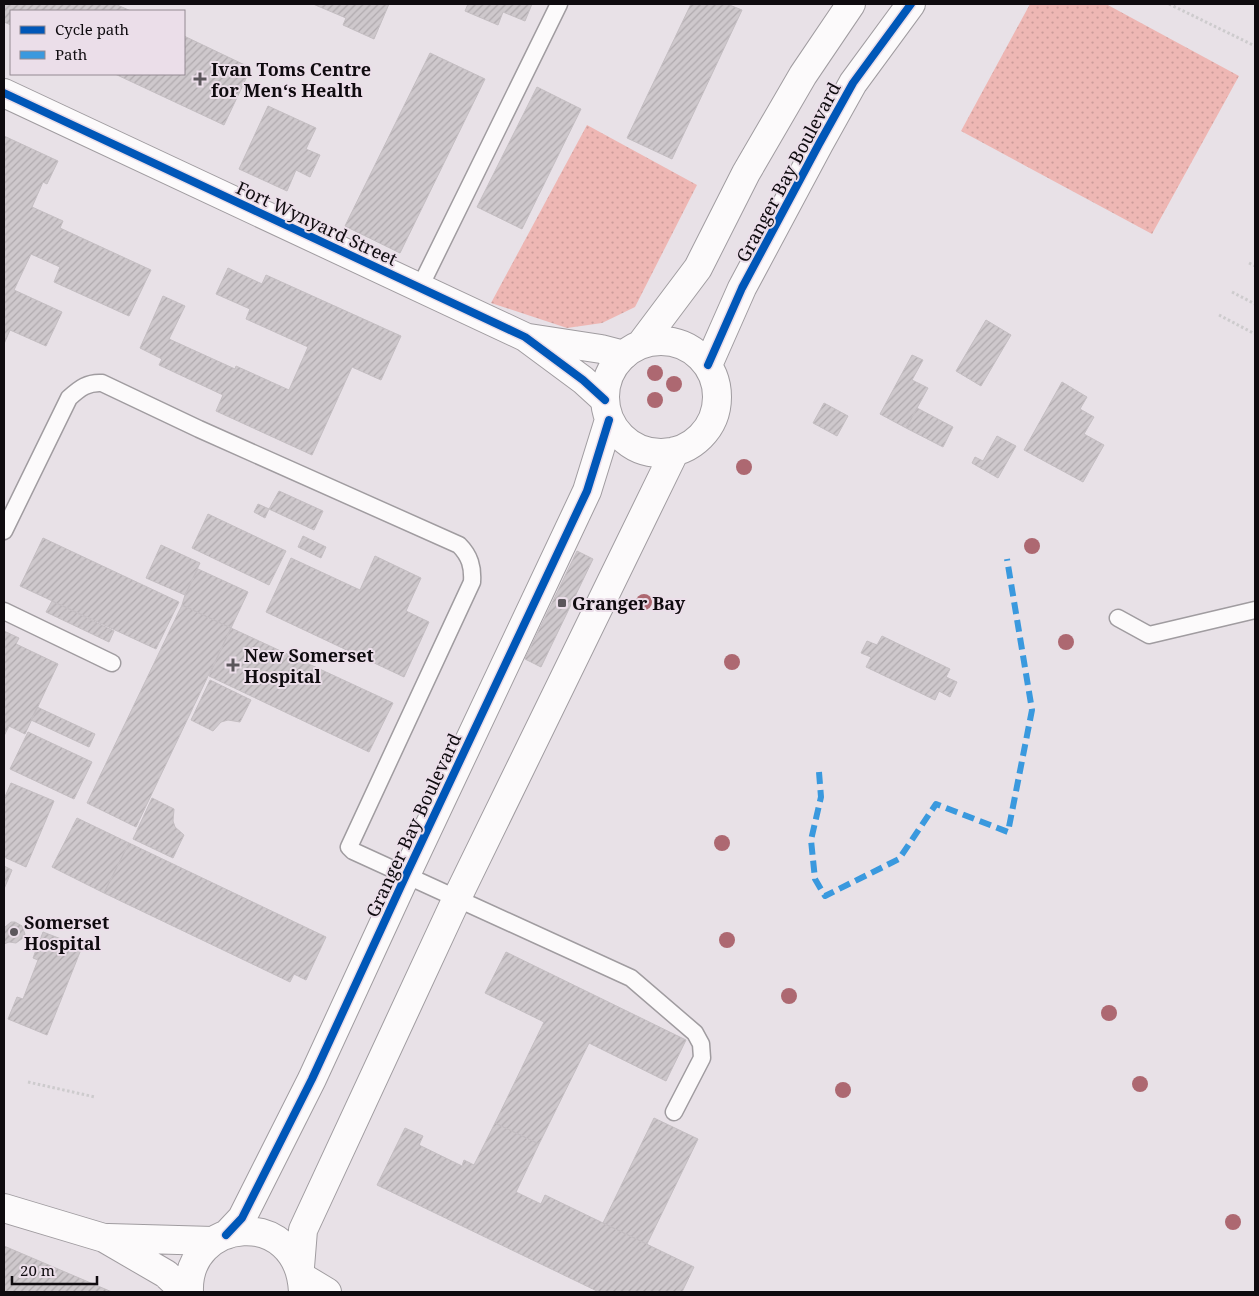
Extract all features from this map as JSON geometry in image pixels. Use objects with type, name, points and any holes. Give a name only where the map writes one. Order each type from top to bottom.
[{"type":"street","name":"Granger Bay Boulevard","points":[[632,350],[698,268],[746,173],[803,75],[851,4]]},
{"type":"street","name":"Granger Bay Boulevard","points":[[708,365],[742,288],[833,118],[853,83],[911,4]]},
{"type":"street","name":"Fort Wynyard Street","points":[[4,93],[525,337],[583,380],[607,410]]},
{"type":"street","name":"Fort Wynyard Street","points":[[525,337],[601,349],[632,350]]},
{"type":"street","points":[[658,341],[675,342],[692,350],[708,365],[713,376],[717,395],[713,417],[702,435],[690,445],[676,451],[655,453],[634,446],[621,437],[607,410],[605,389],[609,374],[632,350],[658,341]]},
{"type":"street","name":"Granger Bay Boulevard","points":[[189,1292],[190,1276],[198,1256],[242,1218],[312,1079],[406,875],[588,491],[607,410]]},
{"type":"street","points":[[302,1279],[303,1230],[458,898],[676,451]]},
{"type":"street","points":[[4,1208],[104,1238],[166,1274],[185,1292]]},
{"type":"street","points":[[104,1238],[220,1238],[240,1231],[256,1231],[270,1236],[283,1244],[293,1254],[302,1279],[327,1292]]},
{"type":"lane","points":[[420,287],[559,4]]},
{"type":"lane","points":[[4,531],[66,403],[79,388],[91,382],[102,383],[199,429],[459,545],[467,553],[471,562],[472,582],[349,847],[631,978],[694,1033],[701,1044],[702,1058],[674,1112]]},
{"type":"lane","points":[[1118,618],[1149,634],[1255,610]]},
{"type":"lane","points":[[4,611],[112,663]]},
{"type":"path","points":[[1169,4],[1255,46]]},
{"type":"path","points":[[1249,263],[1255,266]]},
{"type":"path","points":[[1232,292],[1255,304]]},
{"type":"path","points":[[1219,315],[1255,334]]},
{"type":"path","points":[[28,1082],[95,1097]]},
{"type":"shaded area","points":[[1030,4],[1106,4],[1239,76],[1152,234],[961,131]]},
{"type":"shaded area","points":[[587,125],[697,185],[635,307],[602,323],[567,328],[491,303]]},
{"type":"building","points":[[4,4],[115,4],[129,10],[10,10],[10,25],[4,22]]},
{"type":"building","points":[[313,4],[389,4],[374,39],[343,25],[346,18]]},
{"type":"building","points":[[468,4],[532,4],[525,21],[503,12],[498,25],[465,11]]},
{"type":"building","points":[[691,4],[727,4],[742,10],[672,159],[627,138]]},
{"type":"building","points":[[185,36],[251,68],[224,125],[117,75],[185,75]]},
{"type":"building","points":[[430,53],[485,79],[400,253],[345,226]]},
{"type":"building","points":[[537,87],[581,109],[522,229],[477,207]]},
{"type":"building","points":[[268,106],[316,128],[306,149],[320,155],[310,177],[296,170],[287,191],[239,169]]},
{"type":"building","points":[[4,136],[58,161],[47,184],[43,182],[32,207],[63,221],[60,228],[151,270],[129,316],[54,282],[60,267],[31,254],[14,290],[62,312],[46,346],[10,330],[4,344]]},
{"type":"building","points":[[228,268],[262,284],[266,275],[401,336],[381,380],[352,367],[312,455],[216,411],[223,395],[159,365],[162,359],[140,348],[163,296],[185,306],[169,339],[235,369],[236,366],[289,390],[308,347],[246,319],[250,309],[216,294]]},
{"type":"building","points":[[986,320],[1011,335],[981,386],[956,371]]},
{"type":"building","points":[[912,355],[923,360],[912,380],[928,388],[906,428],[880,414]]},
{"type":"building","points":[[1062,382],[1087,397],[1080,409],[1094,417],[1084,434],[1104,445],[1083,482],[1024,450]]},
{"type":"building","points":[[824,403],[848,416],[837,436],[813,423]]},
{"type":"building","points":[[917,408],[953,427],[943,447],[906,428]]},
{"type":"building","points":[[997,436],[1016,446],[998,478],[972,463],[975,457],[983,461]]},
{"type":"building","points":[[279,491],[323,511],[314,530],[269,509]]},
{"type":"building","points":[[258,504],[269,509],[265,518],[254,512]]},
{"type":"building","points":[[208,514],[286,551],[269,585],[192,548]]},
{"type":"building","points":[[303,536],[326,547],[321,558],[298,547]]},
{"type":"building","points":[[43,538],[179,602],[156,649],[20,586]]},
{"type":"building","points":[[161,545],[200,563],[185,595],[146,578]]},
{"type":"building","points":[[577,551],[593,559],[541,667],[525,659]]},
{"type":"building","points":[[375,556],[421,578],[406,611],[429,622],[404,677],[266,612],[291,558],[360,590]]},
{"type":"building","points":[[198,569],[248,592],[231,628],[182,605]]},
{"type":"building","points":[[52,601],[114,631],[109,642],[46,612]]},
{"type":"building","points":[[182,605],[231,628],[136,827],[87,803]]},
{"type":"building","points":[[231,628],[393,703],[369,752],[209,676]]},
{"type":"building","points":[[4,631],[19,638],[16,644],[58,664],[25,734],[9,726],[4,736]]},
{"type":"building","points":[[882,636],[950,669],[946,677],[957,682],[950,697],[939,691],[935,700],[866,667],[871,657],[861,653],[867,641],[877,645]]},
{"type":"building","points":[[210,680],[251,700],[240,722],[228,720],[221,722],[213,731],[191,720]]},
{"type":"building","points":[[37,707],[95,734],[89,747],[31,720]]},
{"type":"building","points":[[28,732],[92,762],[74,799],[10,769]]},
{"type":"building","points":[[11,783],[54,801],[26,867],[4,857],[4,799]]},
{"type":"building","points":[[152,798],[174,809],[173,821],[175,827],[184,835],[173,858],[133,839]]},
{"type":"building","points":[[77,818],[129,843],[104,893],[52,867]]},
{"type":"building","points":[[129,843],[326,937],[306,980],[294,974],[290,982],[104,893]]},
{"type":"building","points":[[4,866],[12,870],[4,889]]},
{"type":"building","name":"Somerset Hospital","points":[[11,922],[22,926],[25,934],[16,943],[9,942],[4,944],[4,928]]},
{"type":"building","points":[[43,932],[82,947],[47,1035],[8,1019],[17,997],[23,999],[38,960],[33,958]]},
{"type":"building","points":[[506,952],[686,1040],[666,1081],[589,1043],[539,1144],[495,1123],[544,1022],[485,993]]},
{"type":"building","points":[[654,1118],[698,1139],[647,1244],[603,1223]]},
{"type":"building","points":[[495,1123],[539,1144],[516,1192],[541,1204],[545,1195],[694,1267],[682,1292],[599,1292],[377,1185],[405,1128],[423,1136],[419,1145],[462,1166],[464,1160],[474,1165]]},
{"type":"building","points":[[4,1246],[112,1292],[4,1292]]},
{"type":"marked path","points":[[819,772],[821,797],[811,840],[815,879],[825,896],[899,859],[936,804],[1008,832],[1032,710],[1007,559]]},
{"type":"cycle path","points":[[708,365],[742,288],[853,83],[911,4]]},
{"type":"cycle path","points":[[4,93],[525,337],[583,380],[605,400]]},
{"type":"cycle path","points":[[226,1235],[242,1218],[312,1079],[587,491],[609,420]]},
{"type":"place","name":"Ivan Toms Centre for Men‘s Health","points":[[200,79]]},
{"type":"place","name":"Granger Bay","points":[[562,603]]},
{"type":"place","name":"New Somerset Hospital","points":[[233,665]]},
{"type":"place","name":"Somerset Hospital","points":[[14,932]]}]
